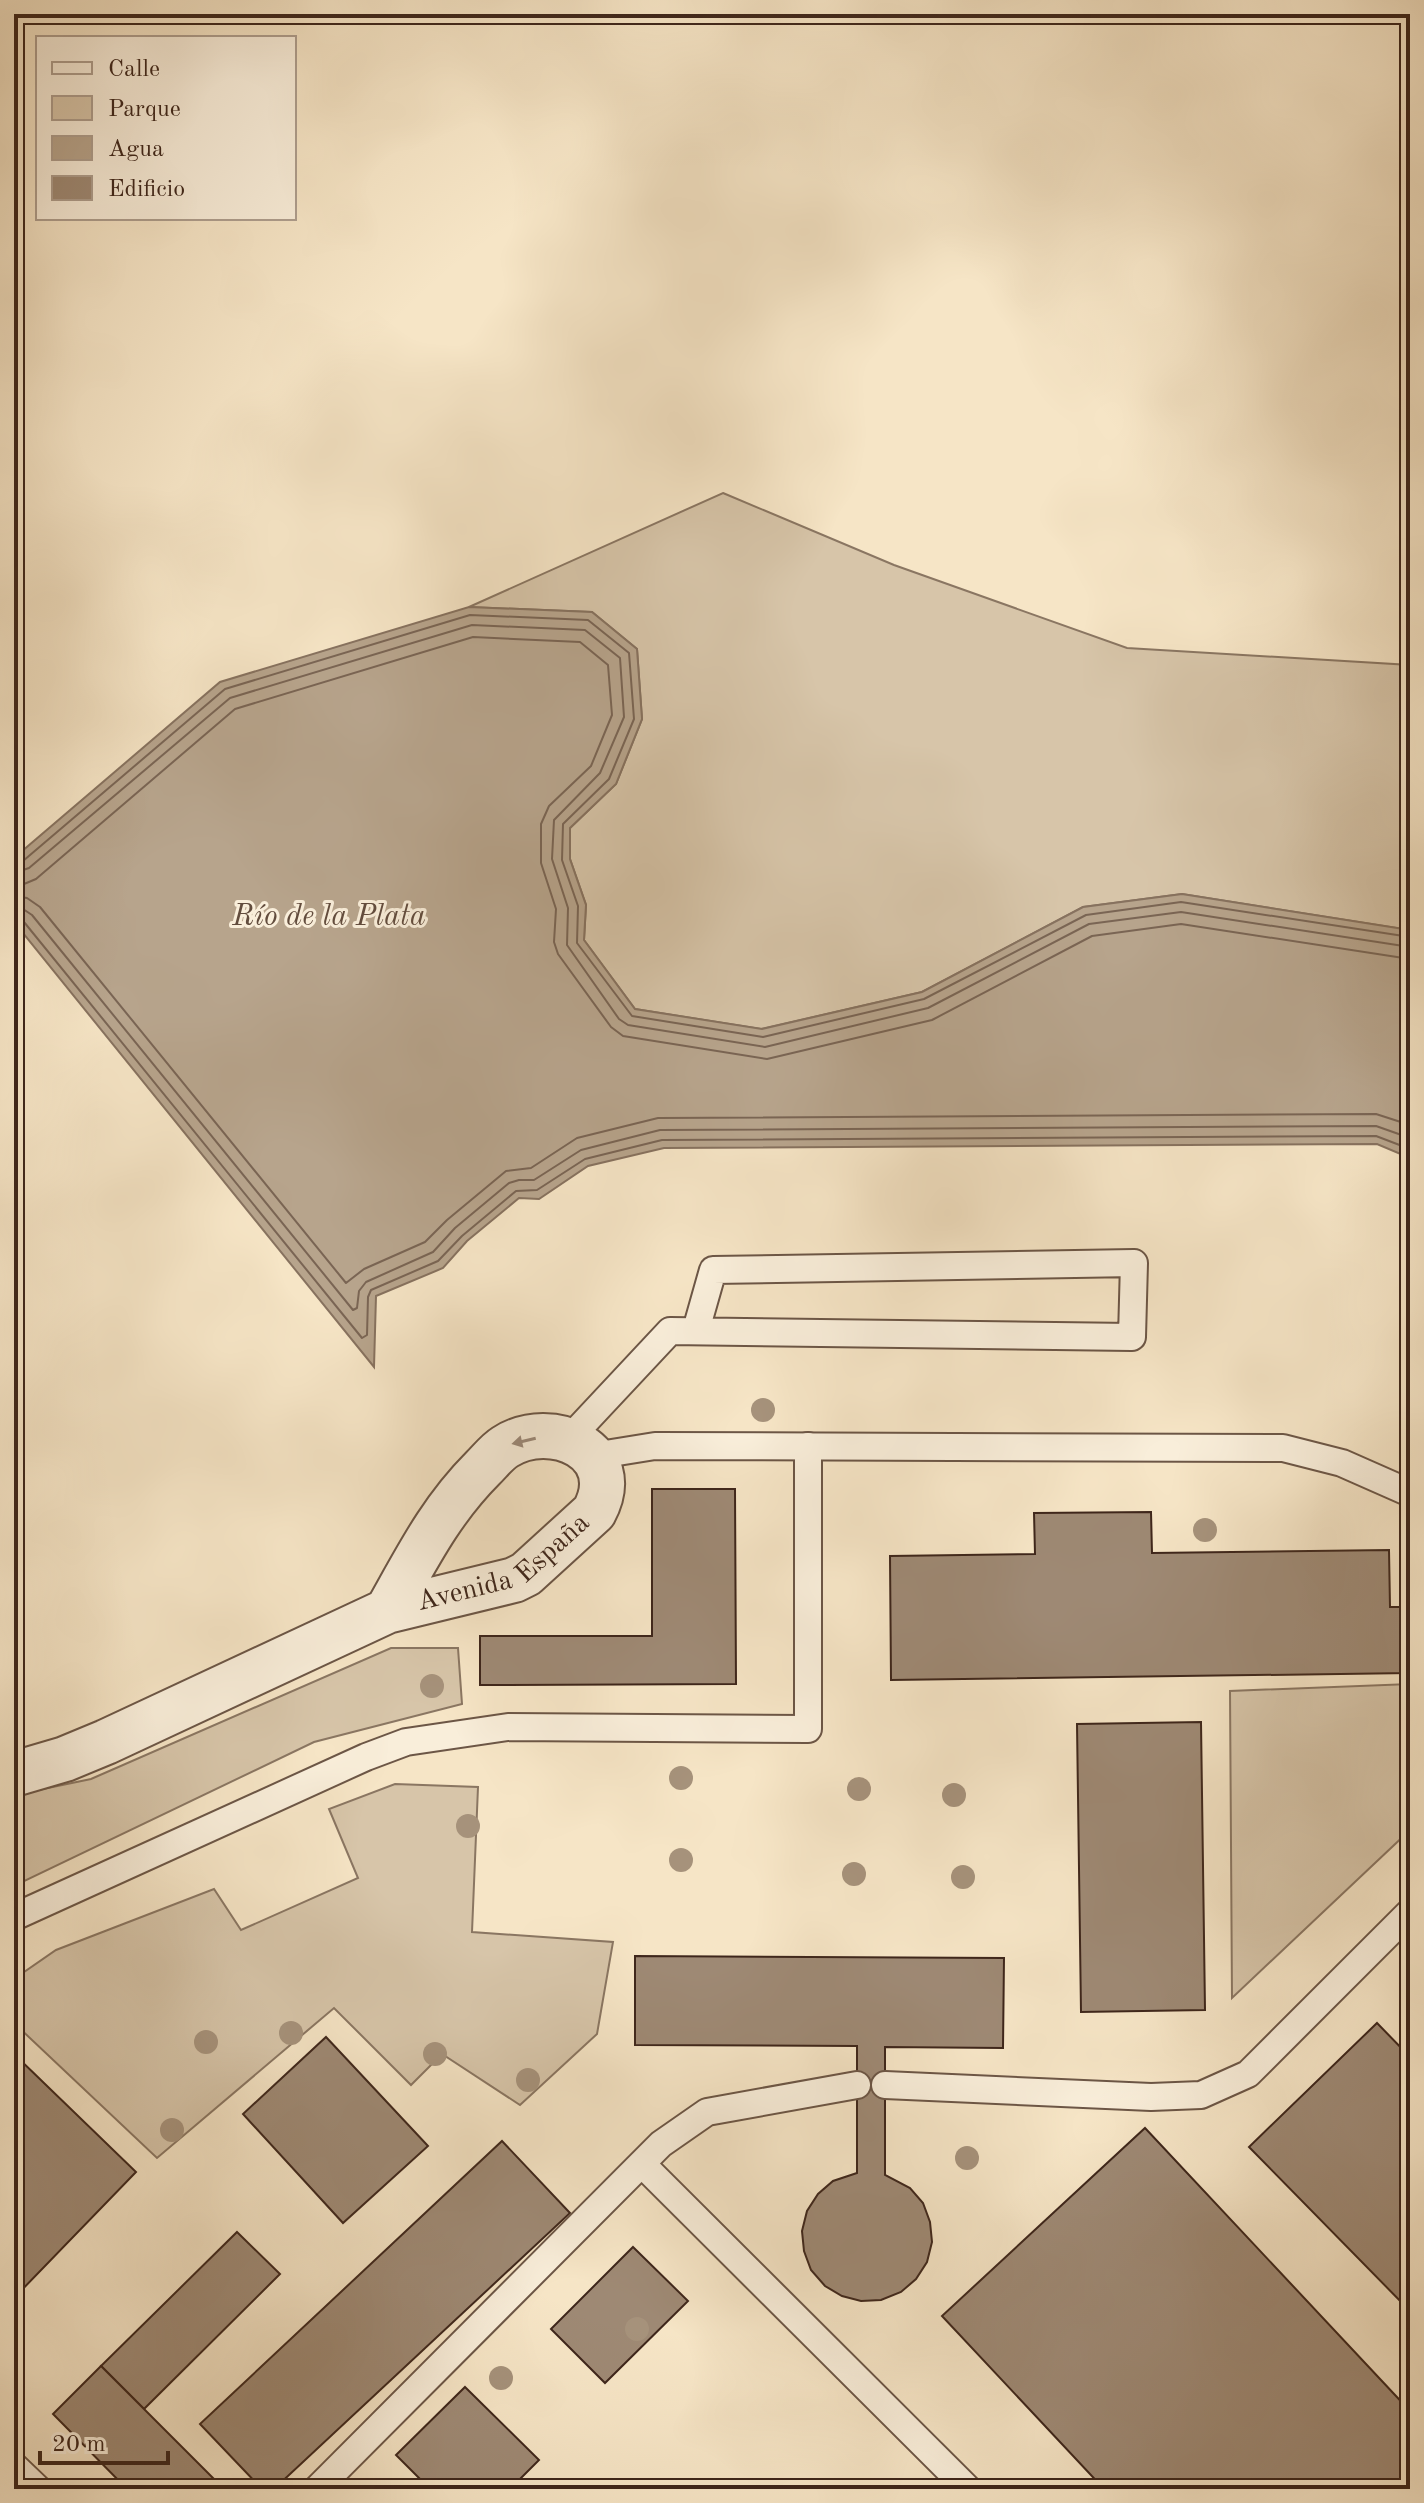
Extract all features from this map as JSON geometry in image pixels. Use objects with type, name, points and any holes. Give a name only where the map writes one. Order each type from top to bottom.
[{"type":"street","name":"Avenida España","points":[[14,1774],[65,1759],[106,1742],[387,1611],[505,1583],[526,1574],[594,1512],[603,1482],[599,1465],[580,1448],[533,1438],[504,1447],[451,1502],[387,1611]]},
{"type":"lane","points":[[580,1448],[670,1331],[1132,1337],[1134,1263],[713,1270],[696,1330]]},
{"type":"lane","points":[[14,1917],[366,1757],[406,1742],[508,1727],[808,1729],[808,1446]]},
{"type":"lane","points":[[580,1448],[1283,1448],[1342,1463],[1410,1493]]},
{"type":"lane","points":[[885,2085],[1151,2097],[1201,2095],[1248,2074],[1410,1912]]},
{"type":"lane","points":[[317,2489],[661,2144],[707,2112],[857,2085]]},
{"type":"lane","points":[[642,2164],[968,2489]]},
{"type":"lane","points":[[14,2466],[38,2489]]},
{"type":"green space","points":[[723,493],[894,565],[1127,648],[1410,665],[1410,930],[1182,894],[1083,907],[922,992],[761,1029],[635,1009],[584,940],[586,905],[570,859],[570,828],[616,784],[642,719],[637,649],[592,612],[469,607]]},
{"type":"green space","points":[[391,1648],[458,1648],[462,1704],[314,1742],[14,1886],[14,1795],[91,1779]]},
{"type":"green space","points":[[1410,1684],[1410,1830],[1232,1998],[1230,1691]]},
{"type":"green space","points":[[395,1784],[478,1787],[472,1932],[613,1942],[597,2034],[520,2105],[442,2054],[411,2085],[334,2008],[157,2158],[14,2023],[14,1979],[56,1950],[214,1889],[241,1930],[358,1878],[329,1809]]},
{"type":"water","name":"Río de la Plata","points":[[469,607],[592,612],[637,649],[642,719],[616,784],[570,828],[570,859],[586,905],[584,940],[635,1009],[762,1029],[922,992],[1083,907],[1182,894],[1410,930],[1410,1158],[1377,1144],[664,1148],[588,1166],[539,1199],[519,1198],[467,1241],[443,1268],[376,1296],[374,1367],[14,922],[14,858],[220,682]]},
{"type":"building","points":[[652,1489],[735,1489],[736,1684],[480,1685],[480,1636],[652,1636]]},
{"type":"building","points":[[1151,1512],[1152,1553],[1389,1550],[1390,1607],[1410,1607],[1410,1673],[891,1680],[890,1556],[1035,1554],[1034,1513]]},
{"type":"building","points":[[1201,1722],[1205,2010],[1081,2012],[1077,1724]]},
{"type":"building","points":[[635,1956],[1004,1958],[1003,2048],[885,2047],[885,2175],[910,2188],[923,2203],[930,2222],[932,2242],[927,2262],[916,2279],[901,2292],[881,2300],[861,2301],[842,2296],[825,2286],[811,2270],[804,2251],[802,2231],[807,2211],[818,2194],[833,2181],[857,2173],[857,2046],[635,2045]]},
{"type":"building","points":[[1377,2023],[1410,2057],[1410,2311],[1249,2147]]},
{"type":"building","points":[[326,2037],[428,2146],[343,2223],[243,2114]]},
{"type":"building","points":[[14,2054],[136,2172],[14,2298]]},
{"type":"building","points":[[1145,2128],[1410,2411],[1410,2489],[1104,2489],[942,2316]]},
{"type":"building","points":[[502,2141],[570,2213],[274,2489],[262,2489],[200,2424]]},
{"type":"building","points":[[237,2232],[280,2274],[144,2409],[101,2366]]},
{"type":"building","points":[[633,2247],[688,2301],[605,2383],[551,2329]]},
{"type":"building","points":[[101,2366],[224,2489],[127,2489],[53,2414]]},
{"type":"building","points":[[465,2387],[539,2460],[510,2489],[430,2489],[396,2455]]}]
